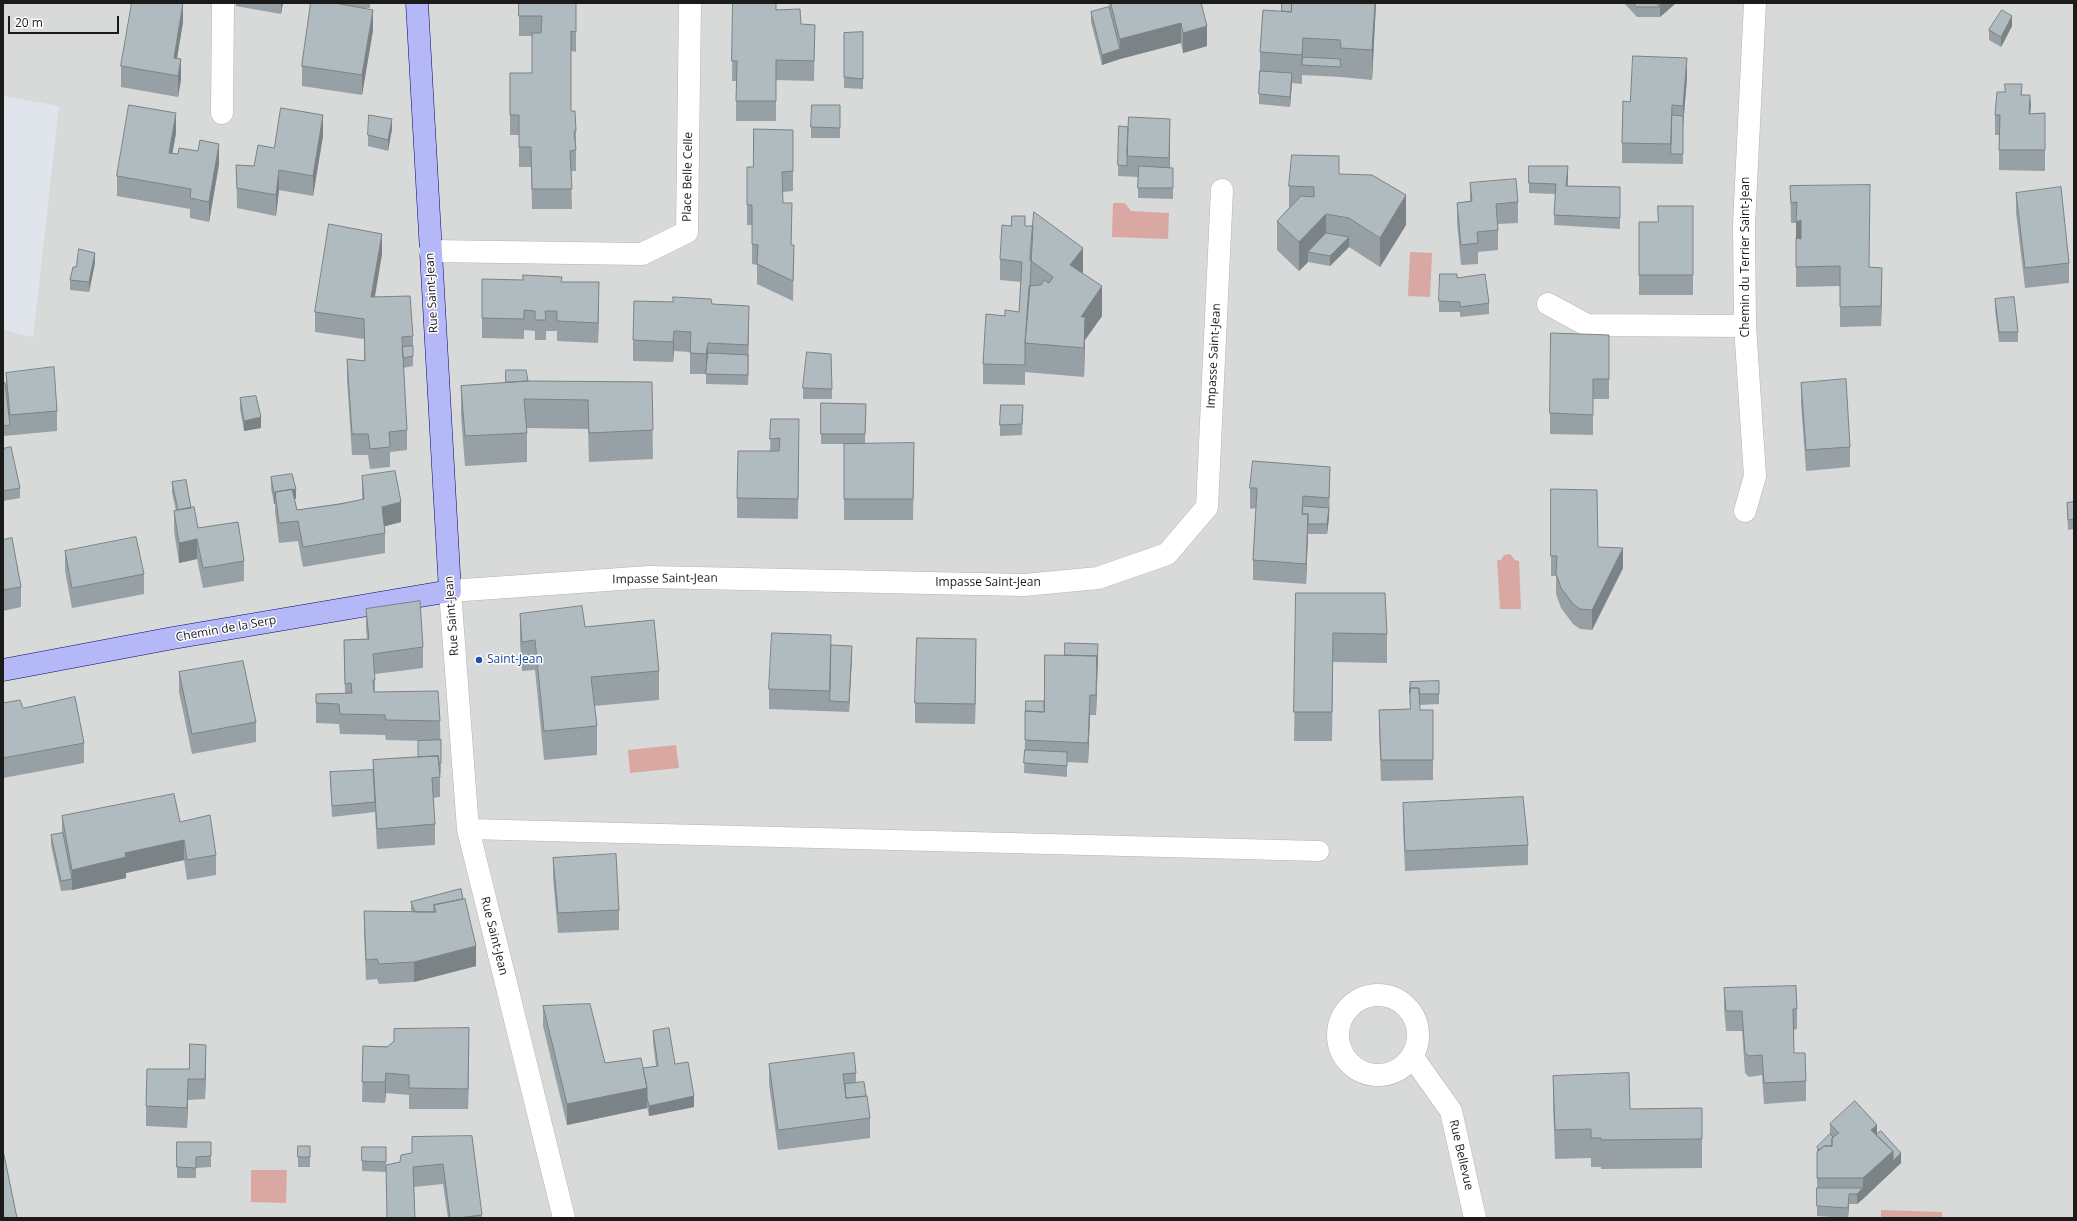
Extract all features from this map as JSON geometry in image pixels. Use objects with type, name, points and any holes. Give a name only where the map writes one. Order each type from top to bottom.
[{"type":"street","points":[[222,113],[223,3]]},
{"type":"street","name":"Rue Saint-Jean","points":[[417,3],[450,591],[468,829],[564,1218]]},
{"type":"street","name":"Place Belle Celle","points":[[430,251],[642,254],[687,232],[690,3]]},
{"type":"street","name":"Chemin du Terrier Saint-Jean","points":[[1745,510],[1755,476],[1745,326],[1744,224],[1756,3]]},
{"type":"street","name":"Impasse Saint-Jean","points":[[450,591],[649,577],[1024,585],[1098,578],[1167,554],[1207,507],[1222,190]]},
{"type":"street","points":[[1548,304],[1587,325],[1745,326]]},
{"type":"street","name":"Chemin de la Serp","points":[[3,670],[173,638],[450,591]]},
{"type":"street","name":"Rue Bellevue","points":[[1412,1056],[1451,1112],[1475,1218]]},
{"type":"lane","points":[[468,829],[1319,851]]},
{"type":"shaded area","points":[[3,3],[2074,3],[2074,1218],[3,1218],[3,330],[33,337],[59,106],[3,96]]},
{"type":"shaded area","points":[[1113,203],[1125,203],[1131,211],[1169,213],[1168,239],[1112,237]]},
{"type":"shaded area","points":[[1410,252],[1432,253],[1430,297],[1408,296]]},
{"type":"shaded area","points":[[1510,554],[1515,560],[1519,561],[1521,609],[1500,609],[1497,560],[1501,560],[1504,555]]},
{"type":"shaded area","points":[[676,745],[679,768],[630,773],[628,750]]},
{"type":"shaded area","points":[[251,1170],[287,1170],[286,1203],[251,1202]]},
{"type":"shaded area","points":[[1881,1210],[1942,1212],[1942,1218],[1881,1218]]},
{"type":"building","points":[[132,3],[183,3],[174,58],[181,59],[178,76],[121,66]]},
{"type":"building","points":[[311,3],[335,3],[373,10],[362,75],[302,66]]},
{"type":"building","points":[[519,3],[576,3],[576,32],[571,31],[571,111],[575,111],[576,131],[574,131],[576,150],[570,151],[572,189],[532,189],[531,147],[519,147],[519,115],[510,115],[510,73],[532,73],[532,33],[541,33],[542,16],[519,16]]},
{"type":"building","points":[[733,3],[776,3],[776,10],[800,9],[801,24],[815,25],[814,61],[776,60],[776,101],[736,101],[737,61],[732,61]]},
{"type":"building","points":[[1111,3],[1201,3],[1207,26],[1183,33],[1181,23],[1120,39]]},
{"type":"building","points":[[1282,3],[1292,3],[1291,12],[1282,11]]},
{"type":"building","points":[[1292,3],[1375,3],[1372,50],[1341,48],[1340,40],[1303,38],[1302,55],[1260,52],[1263,10],[1291,12]]},
{"type":"building","points":[[1633,3],[1656,3],[1660,7],[1637,7]]},
{"type":"building","points":[[1109,7],[1120,49],[1102,55],[1091,12]]},
{"type":"building","points":[[2002,10],[2012,16],[2001,37],[1989,30]]},
{"type":"building","points":[[863,32],[863,79],[844,77],[844,33]]},
{"type":"building","points":[[1633,56],[1687,58],[1683,106],[1672,105],[1671,144],[1622,143],[1623,101],[1630,102]]},
{"type":"building","points":[[1303,57],[1340,59],[1341,67],[1302,65]]},
{"type":"building","points":[[1260,71],[1292,73],[1290,97],[1259,94]]},
{"type":"building","points":[[2005,84],[2022,84],[2021,95],[2030,95],[2029,114],[2045,113],[2045,150],[1999,150],[2000,115],[1995,115],[1997,92],[2005,92]]},
{"type":"building","points":[[129,105],[176,113],[169,153],[178,154],[179,148],[198,151],[200,140],[219,144],[209,202],[190,198],[191,189],[117,176]]},
{"type":"building","points":[[812,105],[840,105],[840,128],[811,127]]},
{"type":"building","points":[[281,108],[323,115],[313,176],[279,170],[276,195],[237,188],[236,165],[254,166],[258,145],[274,148]]},
{"type":"building","points":[[369,115],[392,119],[388,140],[368,135]]},
{"type":"building","points":[[1672,115],[1683,116],[1683,154],[1671,154]]},
{"type":"building","points":[[1129,117],[1170,119],[1169,158],[1127,156]]},
{"type":"building","points":[[1119,126],[1128,127],[1127,166],[1118,165]]},
{"type":"building","points":[[754,129],[793,130],[793,171],[782,172],[783,203],[792,203],[791,245],[794,245],[793,281],[757,264],[758,245],[752,244],[752,205],[747,205],[747,167],[753,167]]},
{"type":"building","points":[[1292,155],[1339,156],[1339,174],[1372,175],[1406,195],[1380,238],[1349,218],[1326,214],[1299,242],[1277,221],[1301,196],[1314,197],[1314,187],[1289,186]]},
{"type":"building","points":[[1139,166],[1173,168],[1173,188],[1138,188]]},
{"type":"building","points":[[1529,166],[1568,166],[1566,186],[1620,187],[1620,218],[1554,215],[1556,184],[1529,183]]},
{"type":"building","points":[[1516,179],[1518,202],[1496,204],[1498,230],[1477,232],[1478,243],[1461,245],[1457,203],[1472,201],[1470,183]]},
{"type":"building","points":[[1870,185],[1869,267],[1882,268],[1881,306],[1840,307],[1840,266],[1796,267],[1796,238],[1801,239],[1801,220],[1796,222],[1797,202],[1791,203],[1790,186]]},
{"type":"building","points":[[2061,187],[2069,263],[2025,268],[2016,193]]},
{"type":"building","points":[[1658,206],[1693,206],[1693,275],[1639,275],[1639,222],[1658,222]]},
{"type":"building","points":[[1034,212],[1083,248],[1070,265],[1102,286],[1081,317],[1085,317],[1084,348],[1025,343],[1029,286],[1041,285],[1044,280],[1049,283],[1053,277],[1030,260]]},
{"type":"building","points":[[1012,216],[1025,216],[1025,226],[1033,226],[1025,343],[1025,365],[983,364],[986,314],[1005,316],[1005,310],[1019,312],[1022,262],[1000,259],[1002,225],[1011,226]]},
{"type":"building","points":[[329,224],[382,234],[371,297],[410,296],[413,336],[402,337],[407,430],[389,432],[390,447],[370,449],[368,434],[352,434],[347,359],[365,361],[364,319],[315,312]]},
{"type":"building","points":[[1326,233],[1349,237],[1330,256],[1308,252]]},
{"type":"building","points":[[79,249],[95,253],[89,282],[70,280],[73,267],[76,267]]},
{"type":"building","points":[[1440,274],[1457,274],[1457,278],[1485,274],[1489,303],[1460,307],[1460,302],[1439,301]]},
{"type":"building","points":[[523,275],[562,277],[561,282],[599,282],[598,323],[557,321],[557,311],[545,311],[546,320],[535,320],[535,311],[524,310],[524,319],[482,318],[482,279],[523,280]]},
{"type":"building","points":[[673,297],[711,299],[712,304],[749,306],[748,345],[708,343],[706,354],[690,353],[691,332],[674,331],[673,342],[633,340],[634,301],[673,302]]},
{"type":"building","points":[[2014,297],[2018,332],[1999,332],[1995,299]]},
{"type":"building","points":[[1551,333],[1609,335],[1609,379],[1593,379],[1593,415],[1550,413]]},
{"type":"building","points":[[413,346],[413,356],[403,358],[402,347]]},
{"type":"building","points":[[807,352],[831,354],[832,389],[803,388]]},
{"type":"building","points":[[708,353],[748,355],[748,375],[706,374]]},
{"type":"building","points":[[54,367],[57,411],[10,415],[6,373]]},
{"type":"building","points":[[506,370],[526,370],[528,381],[506,382]]},
{"type":"building","points":[[1846,379],[1850,447],[1806,450],[1801,383]]},
{"type":"building","points":[[528,381],[652,382],[653,430],[589,433],[588,400],[524,399],[527,433],[465,436],[461,386]]},
{"type":"building","points":[[5,383],[10,425],[3,426],[3,384]]},
{"type":"building","points":[[256,396],[261,417],[244,421],[240,398]]},
{"type":"building","points":[[821,403],[866,404],[865,434],[821,434]]},
{"type":"building","points":[[1001,405],[1023,405],[1022,424],[1000,425]]},
{"type":"building","points":[[771,419],[799,419],[798,499],[737,498],[738,451],[779,451],[780,438],[770,439]]},
{"type":"building","points":[[914,443],[913,499],[844,499],[844,444]]},
{"type":"building","points":[[11,447],[20,488],[3,491],[3,449]]},
{"type":"building","points":[[1253,461],[1330,467],[1329,498],[1303,496],[1302,514],[1308,514],[1306,564],[1253,560],[1257,488],[1250,488]]},
{"type":"building","points":[[395,471],[401,502],[382,507],[385,533],[303,547],[298,521],[279,523],[275,492],[292,489],[297,510],[340,504],[364,499],[362,476]]},
{"type":"building","points":[[292,474],[296,489],[275,492],[276,494],[274,494],[271,477]]},
{"type":"building","points":[[186,480],[191,508],[178,510],[172,482]]},
{"type":"building","points":[[1551,489],[1597,490],[1598,547],[1623,548],[1592,610],[1580,609],[1573,604],[1561,588],[1556,573],[1557,556],[1551,556]]},
{"type":"building","points":[[2074,502],[2074,519],[2068,520],[2067,503]]},
{"type":"building","points":[[1303,506],[1329,508],[1327,524],[1308,524],[1308,514],[1303,514]]},
{"type":"building","points":[[194,507],[198,528],[238,522],[244,561],[203,568],[197,539],[179,543],[174,511]]},
{"type":"building","points":[[136,537],[144,574],[72,588],[65,551]]},
{"type":"building","points":[[12,538],[21,587],[3,590],[3,540]]},
{"type":"building","points":[[1296,593],[1385,593],[1387,634],[1333,633],[1332,712],[1294,712]]},
{"type":"building","points":[[420,601],[423,647],[373,654],[375,680],[373,680],[374,692],[438,691],[440,721],[386,720],[385,715],[340,714],[339,704],[316,703],[316,694],[352,693],[351,683],[345,684],[344,640],[369,639],[366,609]]},
{"type":"building","points":[[582,606],[585,627],[654,620],[659,671],[591,677],[597,726],[544,731],[535,640],[522,642],[520,614]]},
{"type":"building","points":[[772,633],[831,635],[830,691],[769,689]]},
{"type":"building","points":[[917,638],[976,639],[975,704],[915,703]]},
{"type":"building","points":[[1065,643],[1098,644],[1097,666],[1097,656],[1065,655]]},
{"type":"building","points":[[831,645],[852,646],[849,702],[830,701]]},
{"type":"building","points":[[1045,655],[1097,656],[1096,695],[1090,695],[1088,743],[1025,740],[1025,711],[1044,712]]},
{"type":"building","points":[[243,661],[256,722],[192,734],[179,672]]},
{"type":"building","points":[[1439,681],[1439,694],[1419,694],[1419,688],[1410,688],[1410,682]]},
{"type":"building","points":[[1410,688],[1419,688],[1420,710],[1433,710],[1433,760],[1381,760],[1379,710],[1410,709]]},
{"type":"building","points":[[75,697],[84,743],[3,758],[3,703],[20,700],[23,708]]},
{"type":"building","points":[[1026,701],[1044,701],[1044,712],[1026,711]]},
{"type":"building","points":[[441,740],[441,763],[439,763],[438,756],[418,757],[418,741]]},
{"type":"building","points":[[1025,750],[1067,752],[1067,766],[1024,763]]},
{"type":"building","points":[[438,756],[440,777],[432,778],[435,824],[377,829],[373,760]]},
{"type":"building","points":[[373,770],[375,802],[332,806],[330,772]]},
{"type":"building","points":[[174,794],[180,822],[210,815],[216,855],[187,860],[184,840],[125,853],[126,857],[72,870],[62,816]]},
{"type":"building","points":[[1523,797],[1528,845],[1405,851],[1403,803]]},
{"type":"building","points":[[63,833],[72,879],[61,881],[51,835]]},
{"type":"building","points":[[616,854],[619,910],[558,913],[553,858]]},
{"type":"building","points":[[461,889],[463,899],[434,905],[434,912],[415,912],[411,902]]},
{"type":"building","points":[[465,899],[476,946],[414,962],[379,964],[377,959],[366,960],[364,911],[436,912],[434,905]]},
{"type":"building","points":[[1796,986],[1797,1009],[1793,1009],[1794,1053],[1805,1053],[1806,1081],[1764,1083],[1762,1055],[1749,1056],[1745,1053],[1742,1011],[1726,1011],[1724,988]]},
{"type":"building","points":[[590,1004],[605,1063],[641,1058],[647,1088],[567,1104],[543,1006]]},
{"type":"building","points":[[469,1028],[468,1089],[409,1088],[409,1075],[386,1073],[385,1082],[362,1082],[363,1046],[387,1047],[394,1041],[394,1029]]},
{"type":"building","points":[[669,1028],[675,1064],[688,1062],[694,1096],[649,1106],[643,1068],[658,1066],[653,1031]]},
{"type":"building","points":[[190,1044],[206,1045],[205,1079],[188,1079],[187,1108],[146,1106],[147,1069],[189,1069]]},
{"type":"building","points":[[854,1053],[856,1073],[843,1074],[846,1098],[867,1096],[870,1118],[778,1130],[769,1064]]},
{"type":"building","points":[[1629,1073],[1630,1109],[1702,1108],[1702,1139],[1601,1140],[1601,1138],[1591,1138],[1591,1129],[1555,1130],[1553,1076]]},
{"type":"building","points":[[864,1082],[866,1096],[846,1098],[845,1084]]},
{"type":"building","points":[[1855,1101],[1877,1125],[1871,1130],[1893,1151],[1863,1178],[1817,1178],[1817,1152],[1824,1146],[1832,1146],[1832,1138],[1839,1133],[1830,1124]]},
{"type":"building","points":[[1881,1131],[1901,1153],[1893,1161],[1893,1151],[1876,1135]]},
{"type":"building","points":[[1830,1134],[1833,1137],[1832,1146],[1824,1146],[1819,1150],[1817,1147]]},
{"type":"building","points":[[472,1136],[482,1215],[450,1218],[443,1164],[413,1167],[415,1218],[387,1218],[386,1165],[400,1162],[401,1155],[412,1153],[412,1137]]},
{"type":"building","points":[[177,1142],[211,1142],[211,1156],[196,1157],[196,1168],[177,1167]]},
{"type":"building","points":[[298,1146],[310,1146],[310,1157],[298,1157]]},
{"type":"building","points":[[362,1147],[386,1147],[386,1162],[362,1161]]},
{"type":"building","points":[[3,1150],[17,1218],[3,1218]]},
{"type":"building","points":[[1817,1188],[1863,1188],[1857,1194],[1849,1194],[1848,1208],[1817,1206]]},
{"type":"place","name":"Saint-Jean","points":[[479,660]]}]
